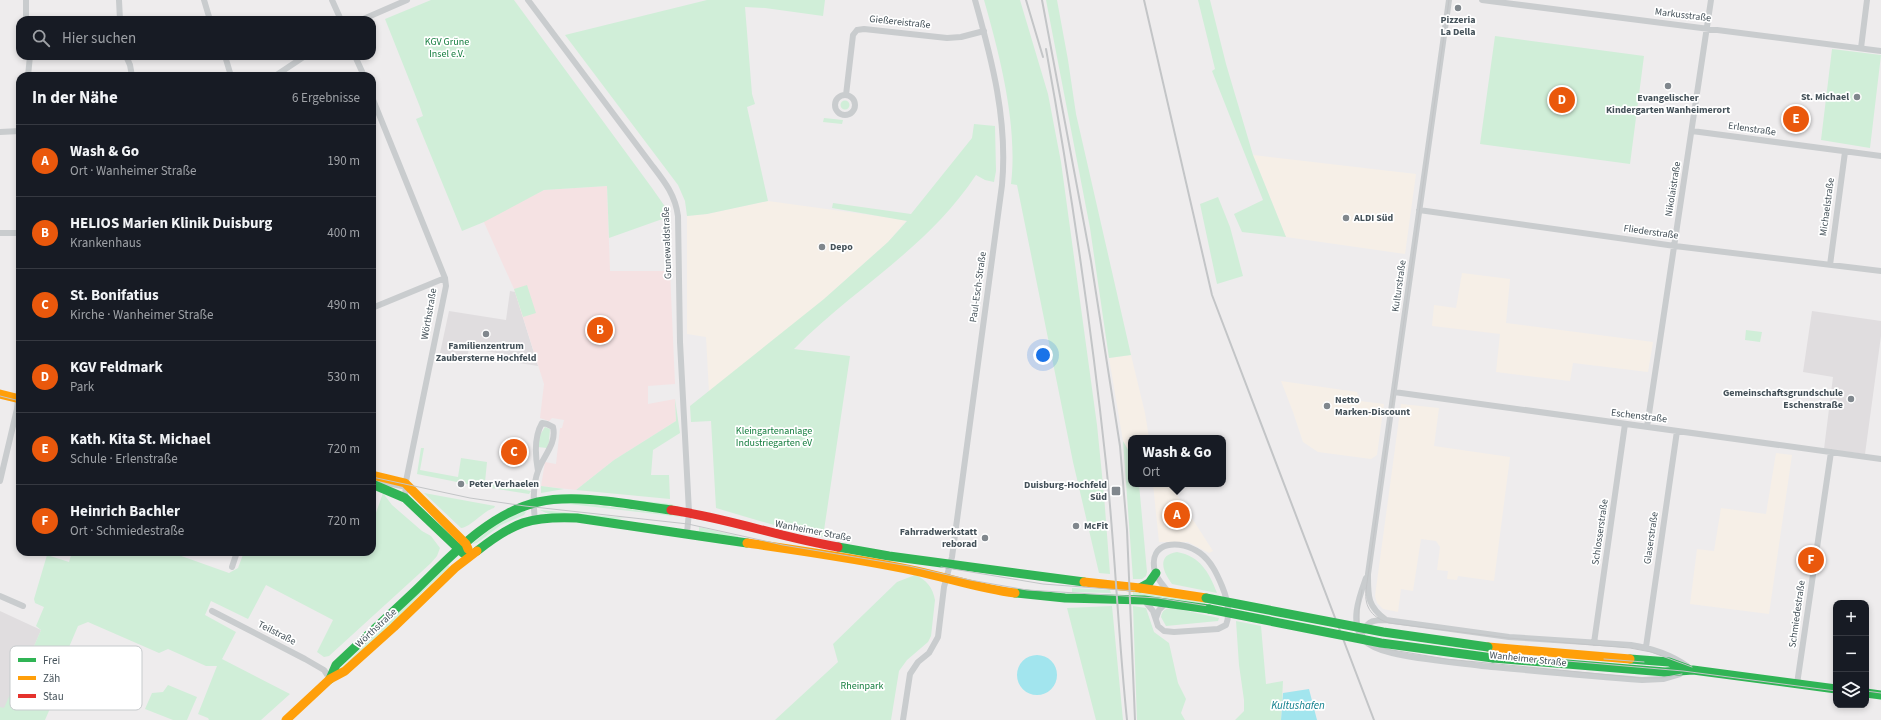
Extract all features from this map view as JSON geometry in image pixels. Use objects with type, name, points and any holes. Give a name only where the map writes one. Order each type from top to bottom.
[{"type":"street","points":[[26,0],[26,16]]},
{"type":"street","points":[[119,0],[120,16]]},
{"type":"street","points":[[204,0],[209,16]]},
{"type":"street","points":[[332,0],[339,16]]},
{"type":"street","points":[[370,16],[407,0]]},
{"type":"street","name":"Grunewaldstraße","points":[[529,0],[651,164],[676,202],[678,216],[680,342],[690,512],[687,533]]},
{"type":"street","name":"Paul-Esch-Straße","points":[[903,720],[910,674],[918,662],[932,649],[938,637],[946,579],[950,564],[1004,171],[1003,137],[998,87],[975,0]]},
{"type":"street","name":"Kulturstraße","points":[[1368,574],[1449,0]]},
{"type":"street","name":"Markusstraße","points":[[1482,0],[1881,51]]},
{"type":"street","name":"Nikolaistraße","points":[[1647,427],[1711,0]]},
{"type":"street","points":[[1861,48],[1867,0]]},
{"type":"street","name":"Gießereistraße","points":[[846,95],[853,35],[857,30],[864,29],[947,38],[961,37],[984,31]]},
{"type":"street","points":[[28,72],[30,60]]},
{"type":"street","points":[[128,60],[131,72]]},
{"type":"street","points":[[226,60],[230,72]]},
{"type":"street","points":[[281,72],[299,60]]},
{"type":"street","points":[[357,60],[362,72]]},
{"type":"street","name":"Wörthstraße","points":[[376,107],[446,286],[406,483],[405,498]]},
{"type":"street","points":[[0,132],[16,131]]},
{"type":"street","name":"Erlenstraße","points":[[1692,131],[1881,156]]},
{"type":"street","name":"Michaelstraße","points":[[1830,265],[1845,152]]},
{"type":"street","name":"Fliederstraße","points":[[1419,210],[1675,246],[1881,271]]},
{"type":"street","points":[[0,234],[16,233]]},
{"type":"street","points":[[376,306],[444,278]]},
{"type":"street","name":"Eschenstraße","points":[[1394,392],[1881,459]]},
{"type":"street","points":[[0,394],[16,398]]},
{"type":"street","points":[[0,481],[16,412]]},
{"type":"street","points":[[535,519],[533,504],[538,471],[536,446],[537,434],[542,423],[553,427],[554,433],[550,449],[538,471]]},
{"type":"street","name":"Schlosserstraße","points":[[1594,643],[1625,424]]},
{"type":"street","name":"Glaserstraße","points":[[1646,647],[1677,431]]},
{"type":"street","name":"Schmiedestraße","points":[[1797,684],[1831,452]]},
{"type":"street","points":[[376,476],[406,483],[466,544],[470,556]]},
{"type":"street","points":[[376,481],[402,486],[406,483]]},
{"type":"street","points":[[376,486],[405,498],[459,550],[470,556]]},
{"type":"street","name":"Wanheimer Straße","points":[[459,550],[502,516],[533,504],[563,499],[582,500],[690,512],[714,517],[802,542],[1051,579],[1168,592],[1383,632],[1488,647],[1669,662],[1693,670],[1833,689]]},
{"type":"street","name":"Wanheimer Straße","points":[[470,556],[496,536],[513,526],[535,519],[549,517],[577,518],[687,533],[874,562],[916,570],[989,589],[1037,596],[1078,599],[1144,600],[1209,609],[1381,643],[1493,658],[1665,672],[1693,670]]},
{"type":"street","points":[[1144,600],[1156,618],[1158,626],[1162,630],[1171,632],[1218,629],[1226,624],[1228,619],[1225,593],[1217,574],[1199,552],[1181,545],[1163,546],[1155,555],[1156,573],[1168,592]]},
{"type":"street","name":"Wörthstraße","points":[[330,679],[336,665],[459,550]]},
{"type":"street","points":[[232,567],[236,556]]},
{"type":"street","name":"Wörthstraße","points":[[286,720],[330,679],[345,671],[394,627],[455,568],[470,556]]},
{"type":"street","points":[[1140,588],[1149,583],[1156,573]]},
{"type":"street","points":[[1368,574],[1370,604],[1375,612],[1386,620]]},
{"type":"street","points":[[1364,640],[1358,631],[1356,617],[1361,592],[1368,574]]},
{"type":"street","points":[[0,596],[23,606]]},
{"type":"street","points":[[1156,618],[1159,610],[1166,603]]},
{"type":"street","name":"Teilstraße","points":[[212,611],[305,658],[324,670],[330,679]]},
{"type":"street","name":"Wanheimer Straße","points":[[1386,620],[1509,637],[1646,647],[1674,656],[1693,670],[1663,679],[1642,680],[1449,662],[1392,653],[1379,649],[1364,640],[1364,630],[1367,624],[1373,621],[1386,620]]},
{"type":"street","points":[[1869,693],[1881,695]]},
{"type":"shaded area","points":[[1253,155],[1416,174],[1405,254],[1286,237]]},
{"type":"shaded area","points":[[607,186],[610,271],[670,271],[675,384],[648,386],[648,404],[675,399],[676,421],[614,460],[576,490],[541,486],[545,462],[556,464],[560,428],[562,428],[564,420],[552,418],[549,421],[540,418],[544,384],[514,289],[483,220],[544,190]]},
{"type":"shaded area","points":[[768,201],[907,220],[888,242],[804,317],[709,392],[706,337],[687,334],[687,216],[707,214]]},
{"type":"shaded area","points":[[1462,273],[1510,279],[1506,323],[1653,342],[1648,372],[1573,363],[1570,381],[1496,372],[1500,334],[1432,326],[1434,305],[1456,308]]},
{"type":"shaded area","name":"Familienzentrum Zaubersterne Hochfeld","points":[[510,291],[515,292],[538,366],[501,360],[502,354],[469,348],[467,358],[440,353],[449,311],[506,320]]},
{"type":"shaded area","name":"Gemeinschaftsgrundschule Eschenstraße","points":[[1812,311],[1881,321],[1881,336],[1865,454],[1824,449],[1833,377],[1803,372]]},
{"type":"shaded area","points":[[1131,355],[1145,413],[1149,435],[1128,435],[1128,450],[1123,441],[1109,358]]},
{"type":"shaded area","points":[[1281,381],[1357,392],[1360,401],[1384,404],[1377,455],[1371,459],[1318,452],[1303,442]]},
{"type":"shaded area","points":[[1401,404],[1439,408],[1434,446],[1510,457],[1494,581],[1458,576],[1457,580],[1447,579],[1448,571],[1437,570],[1440,547],[1436,541],[1421,539],[1413,591],[1401,589],[1398,612],[1383,609],[1377,603],[1375,596]]},
{"type":"shaded area","points":[[1776,453],[1792,455],[1769,614],[1690,604],[1697,549],[1714,551],[1721,508],[1766,514]]},
{"type":"shaded area","points":[[1153,487],[1172,487],[1213,551],[1209,553],[1188,542],[1159,542]]},
{"type":"shaded area","points":[[0,611],[41,630],[34,646],[10,646],[10,697],[0,717]]},
{"type":"green space","name":"KGV Grüne Insel e.V.","points":[[431,0],[514,0],[652,188],[666,208],[668,217],[609,238],[607,186],[544,190],[484,222],[462,231],[416,119],[423,116],[385,19]]},
{"type":"green space","points":[[707,0],[825,0],[823,16],[765,8],[745,7],[752,94],[755,104],[747,107],[768,201],[707,214],[687,216],[685,201],[678,185],[565,35]]},
{"type":"green space","points":[[984,0],[1020,0],[1048,94],[1061,162],[1097,425],[1110,574],[1099,573],[1073,462],[1017,185],[1011,184],[1013,162],[1010,115],[996,44]]},
{"type":"green space","points":[[1046,0],[1057,0],[1076,114],[1131,355],[1109,358],[1090,228]]},
{"type":"green space","points":[[1198,0],[1210,0],[1226,64],[1253,155],[1286,237],[1242,232],[1234,214],[1263,200],[1212,71],[1215,69]]},
{"type":"green space","points":[[1495,36],[1644,56],[1630,164],[1480,144]]},
{"type":"green space","points":[[1832,49],[1881,55],[1870,148],[1821,140]]},
{"type":"green space","points":[[845,100],[850,105],[845,110],[840,105]]},
{"type":"green space","points":[[824,118],[843,120],[842,124],[823,122]]},
{"type":"green space","name":"Kleingartenanlage Industriegarten eV","points":[[974,124],[995,126],[996,171],[994,182],[985,180],[976,175],[957,201],[935,225],[889,267],[817,327],[794,349],[850,356],[823,537],[794,531],[716,508],[711,421],[691,422],[690,406],[824,299],[888,242],[907,221],[832,208],[833,203],[911,214],[972,138]]},
{"type":"green space","points":[[1218,197],[1230,227],[1243,276],[1217,284],[1200,204]]},
{"type":"green space","points":[[527,285],[536,313],[523,317],[514,289]]},
{"type":"green space","points":[[1746,330],[1762,332],[1760,342],[1745,340]]},
{"type":"green space","points":[[675,399],[680,433],[653,450],[651,475],[669,475],[670,499],[576,490],[614,460],[676,421]]},
{"type":"green space","points":[[545,427],[550,429],[547,448],[538,447],[540,435]]},
{"type":"green space","points":[[1123,441],[1128,450],[1128,487],[1139,487],[1147,572],[1146,576],[1142,579],[1133,579]]},
{"type":"green space","points":[[421,448],[424,448],[420,470],[458,477],[461,458],[487,462],[485,482],[531,491],[529,494],[417,474]]},
{"type":"green space","points":[[541,486],[564,489],[541,493]]},
{"type":"green space","points":[[383,493],[392,505],[422,531],[431,536],[440,548],[437,556],[431,563],[329,656],[324,657],[317,652],[333,620],[266,585],[248,619],[211,601],[205,615],[236,632],[222,659],[290,694],[261,720],[209,720],[208,718],[198,714],[217,666],[206,666],[168,649],[159,653],[88,622],[78,626],[69,646],[34,646],[41,630],[36,626],[44,607],[35,603],[34,599],[47,556],[69,562],[71,556],[181,556],[229,573],[238,568],[242,556],[376,556],[376,513]]},
{"type":"green space","points":[[424,493],[495,506],[469,525],[461,528]]},
{"type":"green space","points":[[576,494],[671,504],[679,507],[553,495]]},
{"type":"green space","points":[[560,503],[588,504],[683,516],[682,517]]},
{"type":"green space","points":[[540,510],[626,518],[610,519],[546,513]]},
{"type":"green space","points":[[524,511],[526,512],[524,515],[501,525],[477,543],[472,544],[499,522]]},
{"type":"green space","points":[[699,527],[738,536],[738,537],[699,531]]},
{"type":"green space","points":[[1177,552],[1192,557],[1203,566],[1211,578],[1217,593],[1172,584],[1163,565],[1166,557]]},
{"type":"green space","points":[[448,565],[450,567],[420,595],[380,637],[360,655],[339,670]]},
{"type":"green space","name":"Rheinpark","points":[[915,575],[926,582],[931,588],[934,596],[935,600],[931,636],[928,642],[907,660],[899,671],[891,720],[775,720],[838,662],[833,644],[897,582]]},
{"type":"green space","points":[[1072,588],[1110,590],[1111,593],[1072,592]]},
{"type":"green space","points":[[1133,592],[1205,602],[1205,604],[1159,597],[1133,595]]},
{"type":"green space","points":[[1112,606],[1123,720],[1096,720],[1067,608]]},
{"type":"green space","points":[[1133,606],[1146,608],[1154,632],[1169,643],[1178,683],[1186,699],[1181,713],[1185,720],[1137,720]]},
{"type":"green space","points":[[1168,608],[1219,618],[1218,621],[1166,626],[1161,617],[1162,613]]},
{"type":"green space","points":[[1236,621],[1261,626],[1266,684],[1283,681],[1281,720],[1235,720],[1244,711]]},
{"type":"green space","points":[[168,685],[197,697],[187,720],[173,720],[145,709],[152,693],[163,692]]},
{"type":"green space","points":[[10,694],[10,710],[49,710],[45,720],[0,720],[0,707],[4,708]]},
{"type":"water","points":[[1033,655],[1041,655],[1048,658],[1054,664],[1057,675],[1054,686],[1048,692],[1041,695],[1033,695],[1026,692],[1020,686],[1017,679],[1017,671],[1020,664],[1026,658]]},
{"type":"water","name":"Kultushafen","points":[[1309,689],[1317,720],[1281,720],[1283,693]]},
{"type":"tram line","points":[[1449,0],[1366,590],[1366,602],[1374,615],[1389,623],[1508,638],[1630,648],[1651,652],[1692,667]]},
{"type":"tram line","points":[[0,396],[16,400]]},
{"type":"tram line","points":[[376,478],[470,498],[525,506],[688,524],[783,545],[909,566],[970,580],[1027,590],[1158,598],[1208,606],[1382,640],[1463,652],[1683,671],[1833,691]]},
{"type":"tram line","points":[[941,567],[1043,584],[1135,591]]},
{"type":"tram line","points":[[1362,590],[1359,609],[1359,622],[1362,632],[1373,644],[1386,649],[1446,659],[1641,678],[1661,678],[1682,674]]},
{"type":"tram line","points":[[1604,659],[1644,662]]},
{"type":"tram line","points":[[1869,691],[1881,693]]},
{"type":"railway","points":[[1026,0],[1043,57]]},
{"type":"railway","points":[[1042,0],[1091,261],[1120,446],[1127,530],[1135,720]]},
{"type":"railway","points":[[1144,0],[1212,295],[1374,720]]},
{"type":"railway","points":[[1046,49],[1064,152],[1094,359],[1109,495],[1127,720]]},
{"type":"traffic: fast","points":[[376,486],[405,498],[463,553]]},
{"type":"traffic: fast","points":[[330,679],[336,665],[457,550],[487,526],[503,516],[538,502],[570,499],[587,499],[671,510]]},
{"type":"traffic: fast","points":[[477,551],[513,527],[534,520],[547,518],[577,518],[747,543]]},
{"type":"traffic: fast","points":[[838,547],[889,556],[1084,582]]},
{"type":"traffic: fast","points":[[1140,588],[1149,583],[1156,573]]},
{"type":"traffic: fast","points":[[1015,593],[1065,598],[1144,600],[1209,609]]},
{"type":"traffic: fast","points":[[1206,598],[1383,632],[1488,647]]},
{"type":"traffic: fast","points":[[1209,609],[1381,643],[1493,658]]},
{"type":"traffic: fast","points":[[1493,658],[1665,672],[1693,670],[1833,689]]},
{"type":"traffic: fast","points":[[1630,659],[1669,662],[1688,669]]},
{"type":"traffic: fast","points":[[1869,693],[1881,695]]},
{"type":"traffic: slow","points":[[0,394],[16,398]]},
{"type":"traffic: slow","points":[[376,476],[405,483],[466,544],[468,549]]},
{"type":"traffic: slow","points":[[747,543],[874,563],[916,571],[990,589],[1015,593]]},
{"type":"traffic: slow","points":[[286,720],[330,679],[345,671],[394,627],[455,568],[477,551]]},
{"type":"traffic: slow","points":[[1084,582],[1140,588],[1206,598]]},
{"type":"traffic: slow","points":[[1488,647],[1630,659]]},
{"type":"traffic: jam","points":[[671,510],[713,518],[796,539],[838,547]]},
{"type":"place","name":"Pizzeria La Della","points":[[1458,8]]},
{"type":"place","name":"Evangelischer Kindergarten Wanheimerort","points":[[1668,86]]},
{"type":"place","name":"St. Michael","points":[[1857,97]]},
{"type":"place","name":"KGV Feldmark","points":[[1562,100]]},
{"type":"place","name":"Kath. Kita St. Michael","points":[[1796,119]]},
{"type":"place","name":"ALDI Süd","points":[[1346,218]]},
{"type":"place","name":"Depo","points":[[822,247]]},
{"type":"place","name":"HELIOS Marien Klinik Duisburg","points":[[600,330]]},
{"type":"place","name":"Familienzentrum Zaubersterne Hochfeld","points":[[486,334]]},
{"type":"place","name":"Gemeinschaftsgrundschule Eschenstraße","points":[[1851,399]]},
{"type":"place","name":"Netto Marken-Discount","points":[[1327,406]]},
{"type":"place","name":"St. Bonifatius","points":[[514,452]]},
{"type":"place","name":"Peter Verhaelen","points":[[461,484]]},
{"type":"place","name":"Duisburg-Hochfeld Süd","points":[[1116,491]]},
{"type":"place","name":"Wash & Go","points":[[1177,515]]},
{"type":"place","name":"McFit","points":[[1076,526]]},
{"type":"place","name":"Fahrradwerkstatt reborad","points":[[985,538]]},
{"type":"place","name":"Heinrich Bachler","points":[[1811,560]]}]
